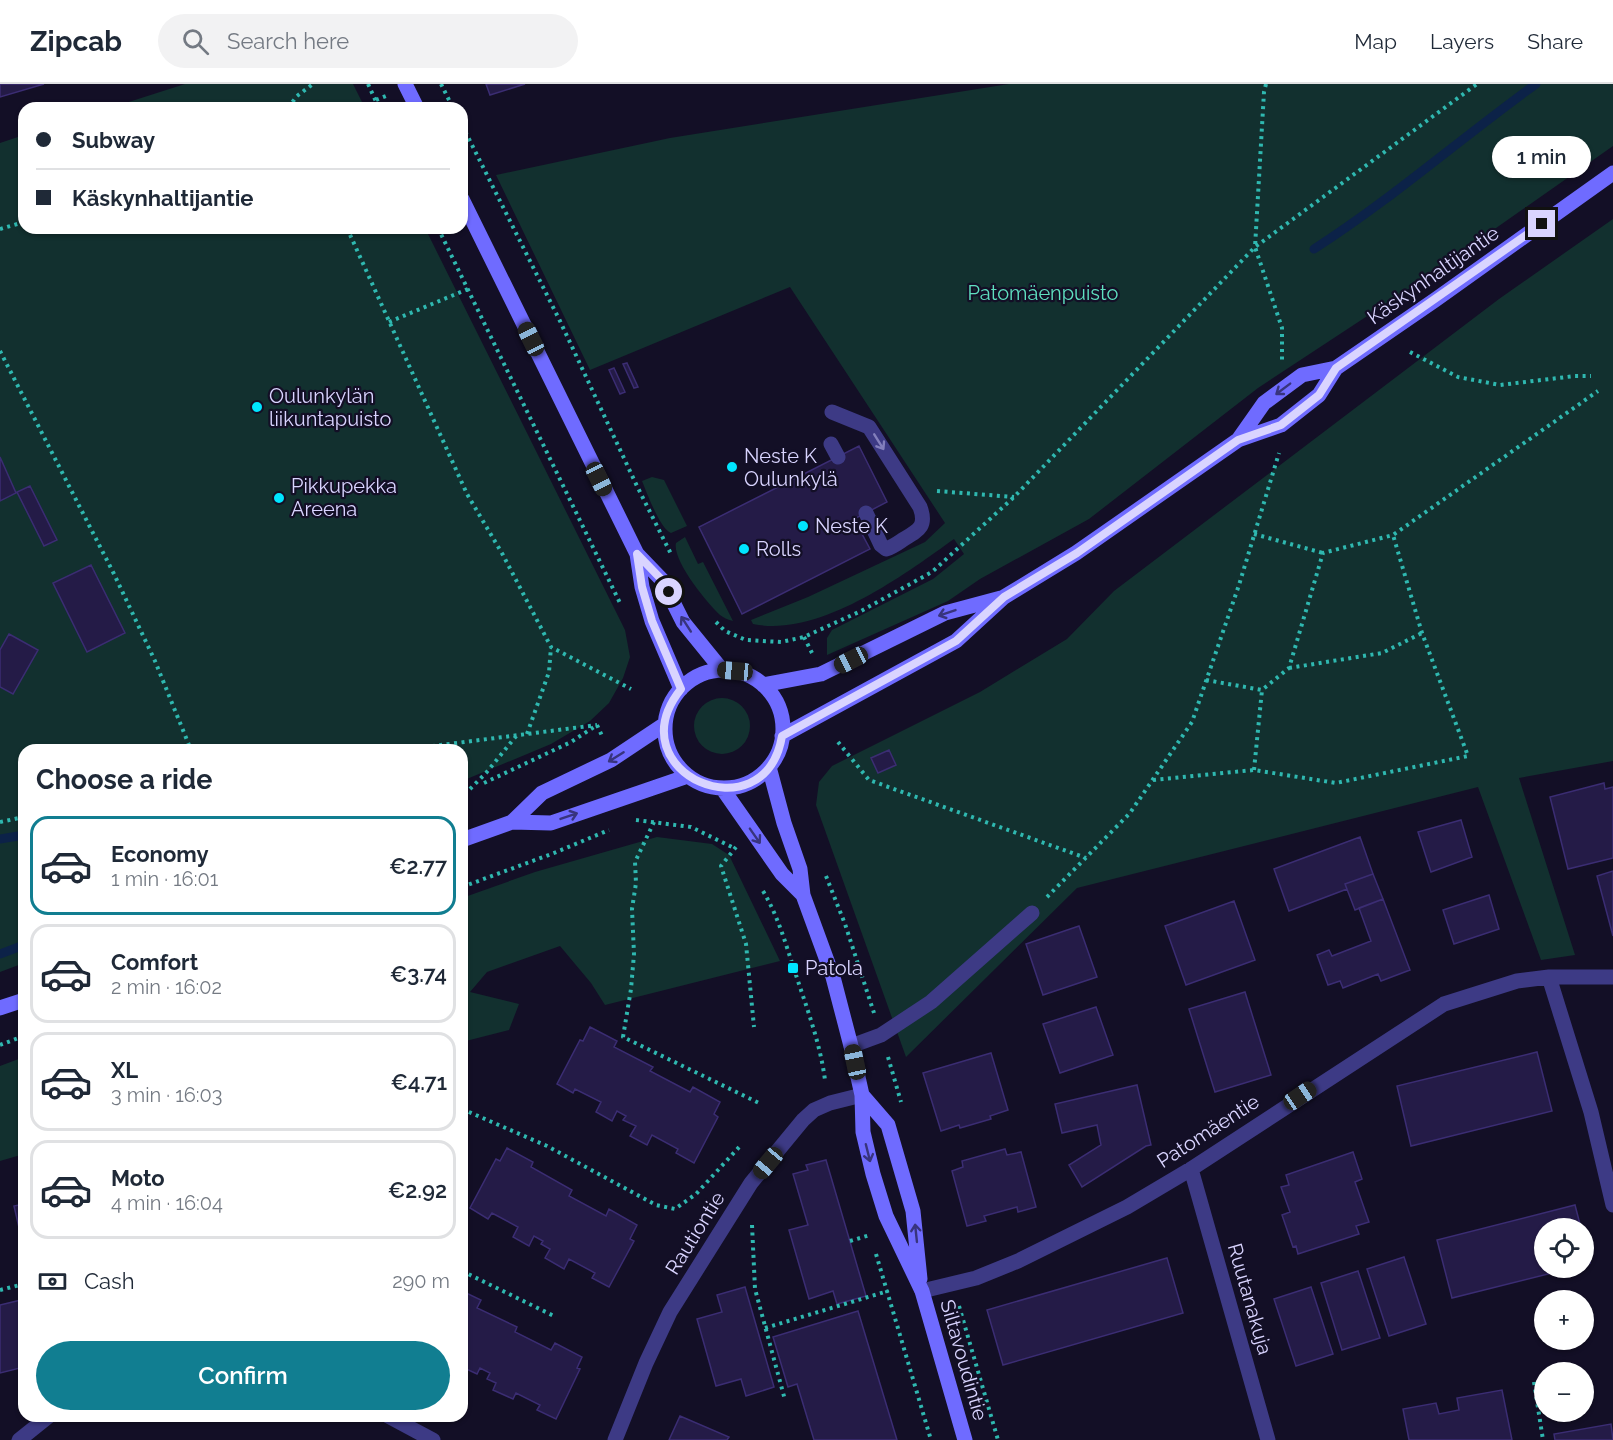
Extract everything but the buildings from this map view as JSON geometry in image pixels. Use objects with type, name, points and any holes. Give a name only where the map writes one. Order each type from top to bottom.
[{"type":"main road","points":[[405,84],[414,102]]},
{"type":"main road","name":"Käskynhaltijantie","points":[[1238,440],[1264,403],[1286,386],[1302,375],[1336,368],[1613,173]]},
{"type":"main road","points":[[468,211],[637,554],[642,587],[652,621],[681,689]]},
{"type":"main road","name":"Käskynhaltijantie","points":[[782,736],[956,641],[1004,597],[1077,553],[1238,440],[1281,425],[1319,395],[1336,368]]},
{"type":"main road","points":[[637,554],[662,580],[683,622],[722,670]]},
{"type":"main road","name":"Käskynhaltijantie","points":[[763,685],[821,674],[945,613],[1004,597]]},
{"type":"main road","points":[[722,670],[744,674],[763,685],[777,704],[783,725],[778,752],[769,767],[748,783],[722,788],[704,784],[687,776],[670,754],[665,735],[665,724],[670,705],[681,689],[697,676],[722,670]]},
{"type":"main road","points":[[512,822],[542,793],[611,760],[665,724]]},
{"type":"main road","name":"Siltavoudintie","points":[[769,767],[784,823],[800,869],[803,895],[833,977],[851,1046],[862,1095],[863,1132],[886,1216],[922,1291],[965,1440]]},
{"type":"main road","points":[[468,838],[512,822],[551,823],[687,776]]},
{"type":"main road","name":"Siltavoudintie","points":[[722,788],[782,874],[803,895]]},
{"type":"main road","points":[[0,1008],[18,1002]]},
{"type":"main road","name":"Siltavoudintie","points":[[862,1095],[888,1125],[913,1211],[922,1291]]},
{"type":"street","points":[[832,412],[870,427],[920,507],[923,516],[918,531],[886,549],[881,544],[866,513]]},
{"type":"street","points":[[851,1046],[881,1035],[932,1002],[1032,913]]},
{"type":"street","name":"Patomäentie","points":[[922,1291],[976,1278],[1018,1261],[1126,1207],[1191,1170],[1444,1004],[1517,981],[1590,975],[1613,977]]},
{"type":"street","points":[[1549,977],[1591,1112],[1613,1205]]},
{"type":"street","name":"Rautiontie","points":[[615,1440],[646,1363],[670,1312],[751,1183],[814,1110],[830,1103],[862,1095]]},
{"type":"street","name":"Ruutanakuja","points":[[1191,1170],[1268,1440]]},
{"type":"street","points":[[19,1440],[42,1422]]},
{"type":"street","points":[[399,1422],[433,1440]]},
{"type":"path","points":[[292,102],[313,84]]},
{"type":"path","points":[[368,84],[377,102]]},
{"type":"path","points":[[441,84],[450,102]]},
{"type":"path","points":[[1266,84],[1255,247],[1282,328],[1281,377],[1286,386]]},
{"type":"path","points":[[711,616],[725,631],[746,640],[782,642],[804,638],[861,611],[932,572],[1014,497],[1255,247],[1477,84]]},
{"type":"path","points":[[468,137],[676,562]]},
{"type":"path","points":[[0,229],[18,224]]},
{"type":"path","points":[[350,234],[466,494],[503,555],[551,647],[549,672],[527,734]]},
{"type":"path","points":[[441,234],[625,613]]},
{"type":"path","points":[[389,322],[468,289]]},
{"type":"path","points":[[0,351],[114,574],[155,661],[189,744]]},
{"type":"path","points":[[1410,352],[1458,377],[1500,385],[1591,376]]},
{"type":"path","points":[[1254,534],[1323,553],[1394,535],[1598,391]]},
{"type":"path","points":[[1032,913],[1130,813],[1192,722],[1279,453]]},
{"type":"path","points":[[907,486],[955,493],[1014,497]]},
{"type":"path","points":[[1153,780],[1254,770],[1336,783],[1468,756],[1422,633],[1394,535]]},
{"type":"path","points":[[1289,668],[1323,553]]},
{"type":"path","points":[[1254,770],[1262,690],[1289,668],[1382,653],[1422,633]]},
{"type":"path","points":[[551,647],[631,689]]},
{"type":"path","points":[[1206,680],[1262,690]]},
{"type":"path","points":[[448,744],[597,725],[571,742],[484,783]]},
{"type":"path","points":[[470,789],[517,735]]},
{"type":"path","points":[[838,742],[869,780],[1086,858]]},
{"type":"path","points":[[0,822],[18,818]]},
{"type":"path","points":[[634,820],[691,827],[734,848],[721,866],[746,944],[754,1027]]},
{"type":"path","points":[[654,822],[635,862],[636,884],[632,909],[634,954],[624,1037],[759,1103]]},
{"type":"path","points":[[468,885],[614,828]]},
{"type":"path","points":[[0,1045],[18,1038]]},
{"type":"path","points":[[468,1111],[547,1146],[656,1205],[675,1209],[696,1194],[741,1145]]},
{"type":"path","points":[[751,1183],[755,1289],[785,1400]]},
{"type":"path","points":[[850,1241],[870,1235]]},
{"type":"path","points":[[468,1274],[556,1317]]},
{"type":"path","points":[[952,1284],[999,1440]]},
{"type":"path","points":[[0,1290],[18,1286]]},
{"type":"path","points":[[765,1328],[888,1292]]},
{"type":"path","points":[[1540,1422],[1543,1440]]},
{"type":"green space","points":[[185,84],[353,84],[362,102],[129,102]]},
{"type":"green space","name":"Patomäenpuisto","points":[[1009,84],[1613,84],[1613,146],[1419,282],[1258,388],[1089,519],[980,579],[948,601],[827,655],[827,638],[832,630],[933,579],[964,554],[954,539],[886,585],[832,613],[805,622],[779,626],[753,624],[751,620],[808,597],[925,542],[945,523],[790,287],[590,370],[496,175],[670,138]]},
{"type":"green space","name":"Oulunkylän liikuntapuisto","points":[[18,137],[18,234],[428,234],[625,630],[630,657],[623,678],[609,703],[590,721],[551,744],[468,779],[468,744],[18,744],[18,965],[0,972],[0,143]]},
{"type":"green space","points":[[1613,219],[1613,761],[1519,778],[1575,955],[1541,960],[1478,787],[1077,888],[906,1057],[816,805],[819,782],[832,766],[980,692],[1067,639],[1114,591],[1499,299]]},
{"type":"green space","points":[[652,477],[664,480],[687,526],[671,533],[663,525],[642,481]]},
{"type":"green space","points":[[685,537],[698,564],[703,562],[733,621],[723,617],[714,609],[679,560],[676,543]]},
{"type":"green space","points":[[716,698],[728,698],[738,702],[746,710],[750,726],[746,742],[738,750],[728,754],[716,754],[706,750],[698,742],[694,732],[694,720],[698,710],[706,702]]},
{"type":"green space","points":[[657,837],[712,844],[729,855],[780,961],[605,1005],[591,983],[560,946],[487,972],[470,992],[519,1004],[509,1030],[468,1040],[468,896],[535,872]]},
{"type":"green space","points":[[18,1059],[18,1156],[0,1161],[0,1066]]},
{"type":"waterway","points":[[1314,249],[1371,210],[1536,84]]},
{"type":"waterway","points":[[0,839],[18,836]]},
{"type":"waterway","points":[[0,954],[18,947]]},
{"type":"place","name":"Oulunkylän liikuntapuisto","points":[[257,407]]},
{"type":"place","name":"Neste K Oulunkylä","points":[[732,467]]},
{"type":"place","name":"Pikkupekka Areena","points":[[279,498]]},
{"type":"place","name":"Neste K","points":[[803,526]]},
{"type":"place","name":"Rolls","points":[[744,549]]},
{"type":"place","name":"Patola","points":[[793,968]]},
{"type":"route","points":[[669,592],[662,580],[637,554],[642,587],[652,621],[681,689],[670,705],[665,724],[665,735],[670,754],[680,769],[697,782],[722,788],[732,788],[748,783],[769,767],[781,745],[782,736],[835,705],[956,641],[1004,597],[1077,553],[1238,440],[1281,425],[1319,395],[1336,368],[1542,224]]}]
